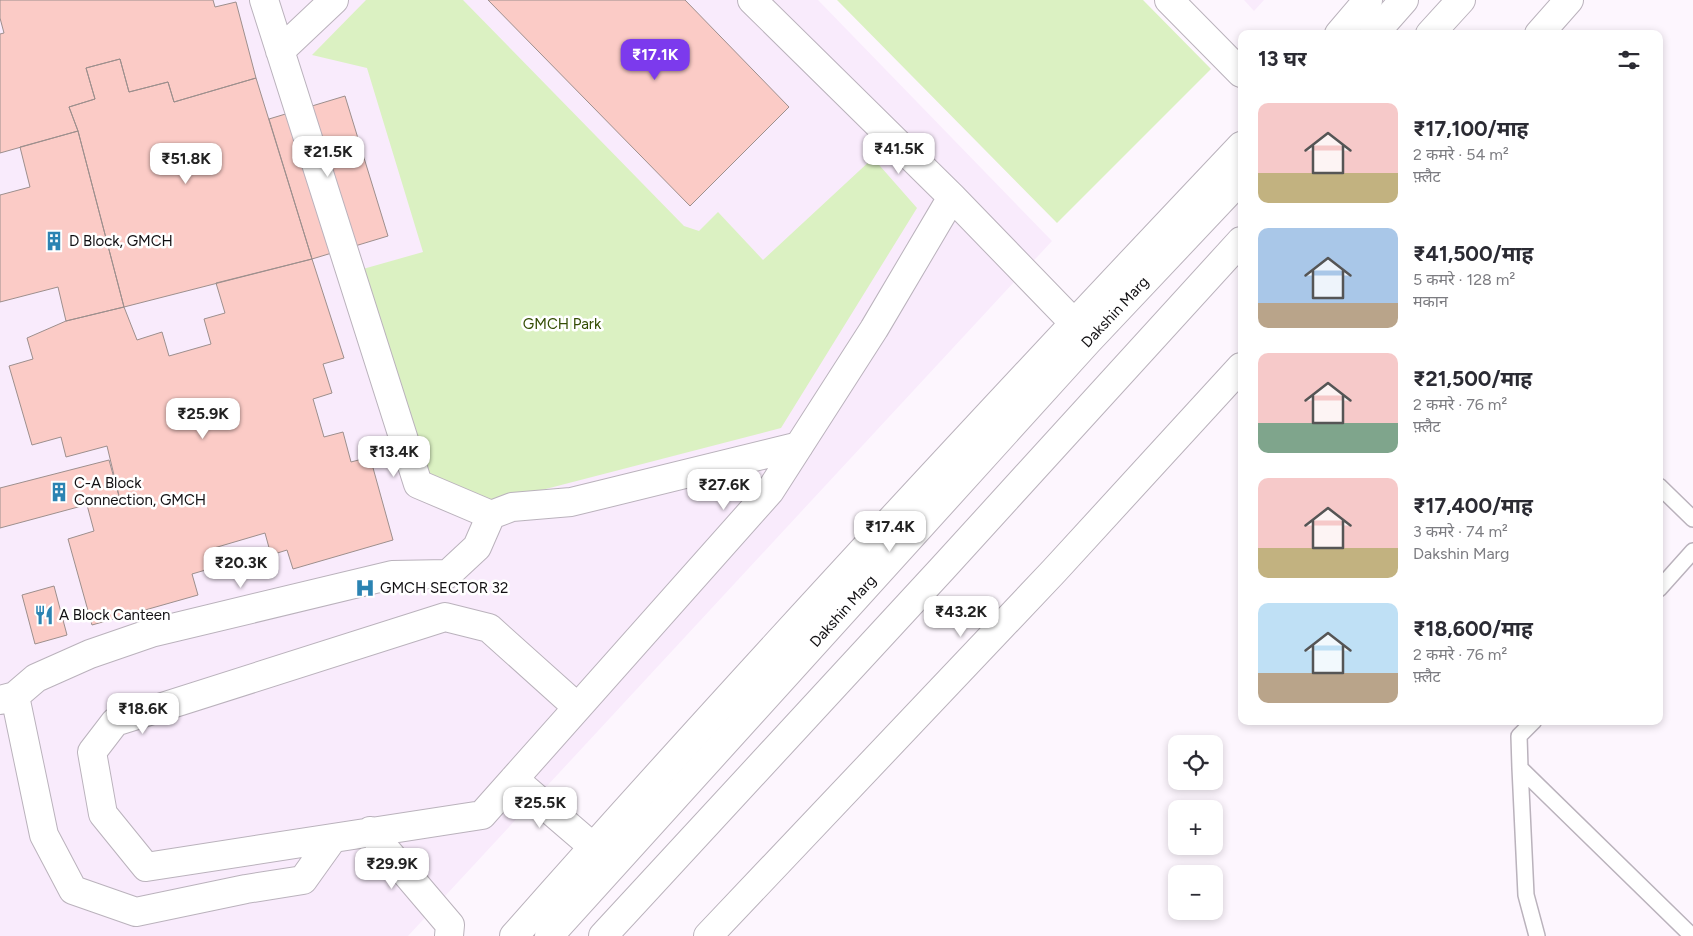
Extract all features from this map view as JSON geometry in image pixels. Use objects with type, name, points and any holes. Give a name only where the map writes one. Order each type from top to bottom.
[{"type":"street","points":[[264,0],[418,484],[491,515],[512,507],[571,502],[799,446]]},
{"type":"street","points":[[280,51],[334,0]]},
{"type":"street","points":[[752,0],[952,197],[1074,323]]},
{"type":"street","points":[[1169,0],[1238,70]]},
{"type":"street","points":[[1342,30],[1368,0]]},
{"type":"street","points":[[1378,30],[1404,0]]},
{"type":"street","points":[[1434,30],[1461,0]]},
{"type":"street","points":[[1543,30],[1569,0]]},
{"type":"street","points":[[514,936],[593,847],[1074,323],[1238,149]]},
{"type":"street","name":"Dakshin Marg","points":[[549,936],[1081,348],[1238,182]]},
{"type":"street","points":[[577,707],[489,628],[445,617],[115,722],[92,752],[103,814],[146,867],[482,815],[770,491],[874,329],[952,197]]},
{"type":"street","points":[[603,936],[942,570],[1238,244]]},
{"type":"street","points":[[708,936],[1047,578],[1238,370]]},
{"type":"street","points":[[333,838],[303,880],[246,889],[136,912],[74,890],[44,835],[8,698],[36,678],[90,654],[151,633],[392,575],[448,574],[477,547],[491,515]]},
{"type":"street","points":[[514,779],[593,847]]},
{"type":"street","points":[[370,831],[450,925],[449,936]]},
{"type":"lane","points":[[1663,490],[1693,519]]},
{"type":"lane","points":[[1663,584],[1693,551]]},
{"type":"lane","points":[[1530,725],[1519,736],[1520,768],[1526,895],[1537,936]]},
{"type":"lane","points":[[1520,768],[1692,936]]},
{"type":"shaded area","name":"GMCH SECTOR 32","points":[[0,0],[818,0],[1052,241],[408,936],[0,936]]},
{"type":"shaded area","points":[[1244,0],[1264,0],[1254,11]]},
{"type":"green space","name":"GMCH Park","points":[[366,0],[463,0],[684,226],[699,231],[718,212],[763,260],[873,158],[917,208],[781,428],[492,503],[426,475],[363,269],[423,252],[367,68],[312,55]]},
{"type":"green space","points":[[837,0],[1143,0],[1211,69],[1057,223]]},
{"type":"building","points":[[0,0],[213,0],[215,7],[236,2],[256,78],[174,102],[168,82],[129,92],[120,59],[86,68],[95,99],[69,107],[78,131],[0,153],[0,34],[4,33],[0,18]]},
{"type":"building","points":[[488,0],[685,0],[789,107],[690,206]]},
{"type":"building","points":[[120,59],[129,92],[168,82],[174,102],[256,78],[312,259],[124,307],[78,131],[69,107],[95,99],[86,68]]},
{"type":"building","points":[[345,96],[388,236],[312,259],[269,119]]},
{"type":"building","name":"D Block, GMCH","points":[[78,131],[124,307],[66,321],[58,287],[0,302],[0,195],[30,187],[20,147]]},
{"type":"building","points":[[312,259],[344,358],[323,364],[332,393],[313,399],[324,437],[343,432],[351,462],[370,457],[393,540],[293,569],[287,550],[271,555],[265,533],[214,548],[219,566],[192,574],[198,595],[92,625],[68,539],[94,531],[87,505],[119,496],[107,446],[66,457],[61,437],[32,445],[9,366],[33,359],[27,338],[66,321],[124,307],[137,340],[162,332],[169,356],[211,344],[204,319],[225,313],[216,283]]},
{"type":"building","name":"C-A Block Connection, GMCH","points":[[109,460],[119,496],[0,528],[0,488]]},
{"type":"building","name":"A Block Canteen","points":[[54,586],[67,635],[35,644],[22,595]]},
{"type":"place","name":"D Block, GMCH","points":[[54,241]]},
{"type":"place","name":"C-A Block Connection, GMCH","points":[[59,492]]},
{"type":"place","name":"GMCH SECTOR 32","points":[[365,588]]},
{"type":"place","name":"A Block Canteen","points":[[44,615]]}]
